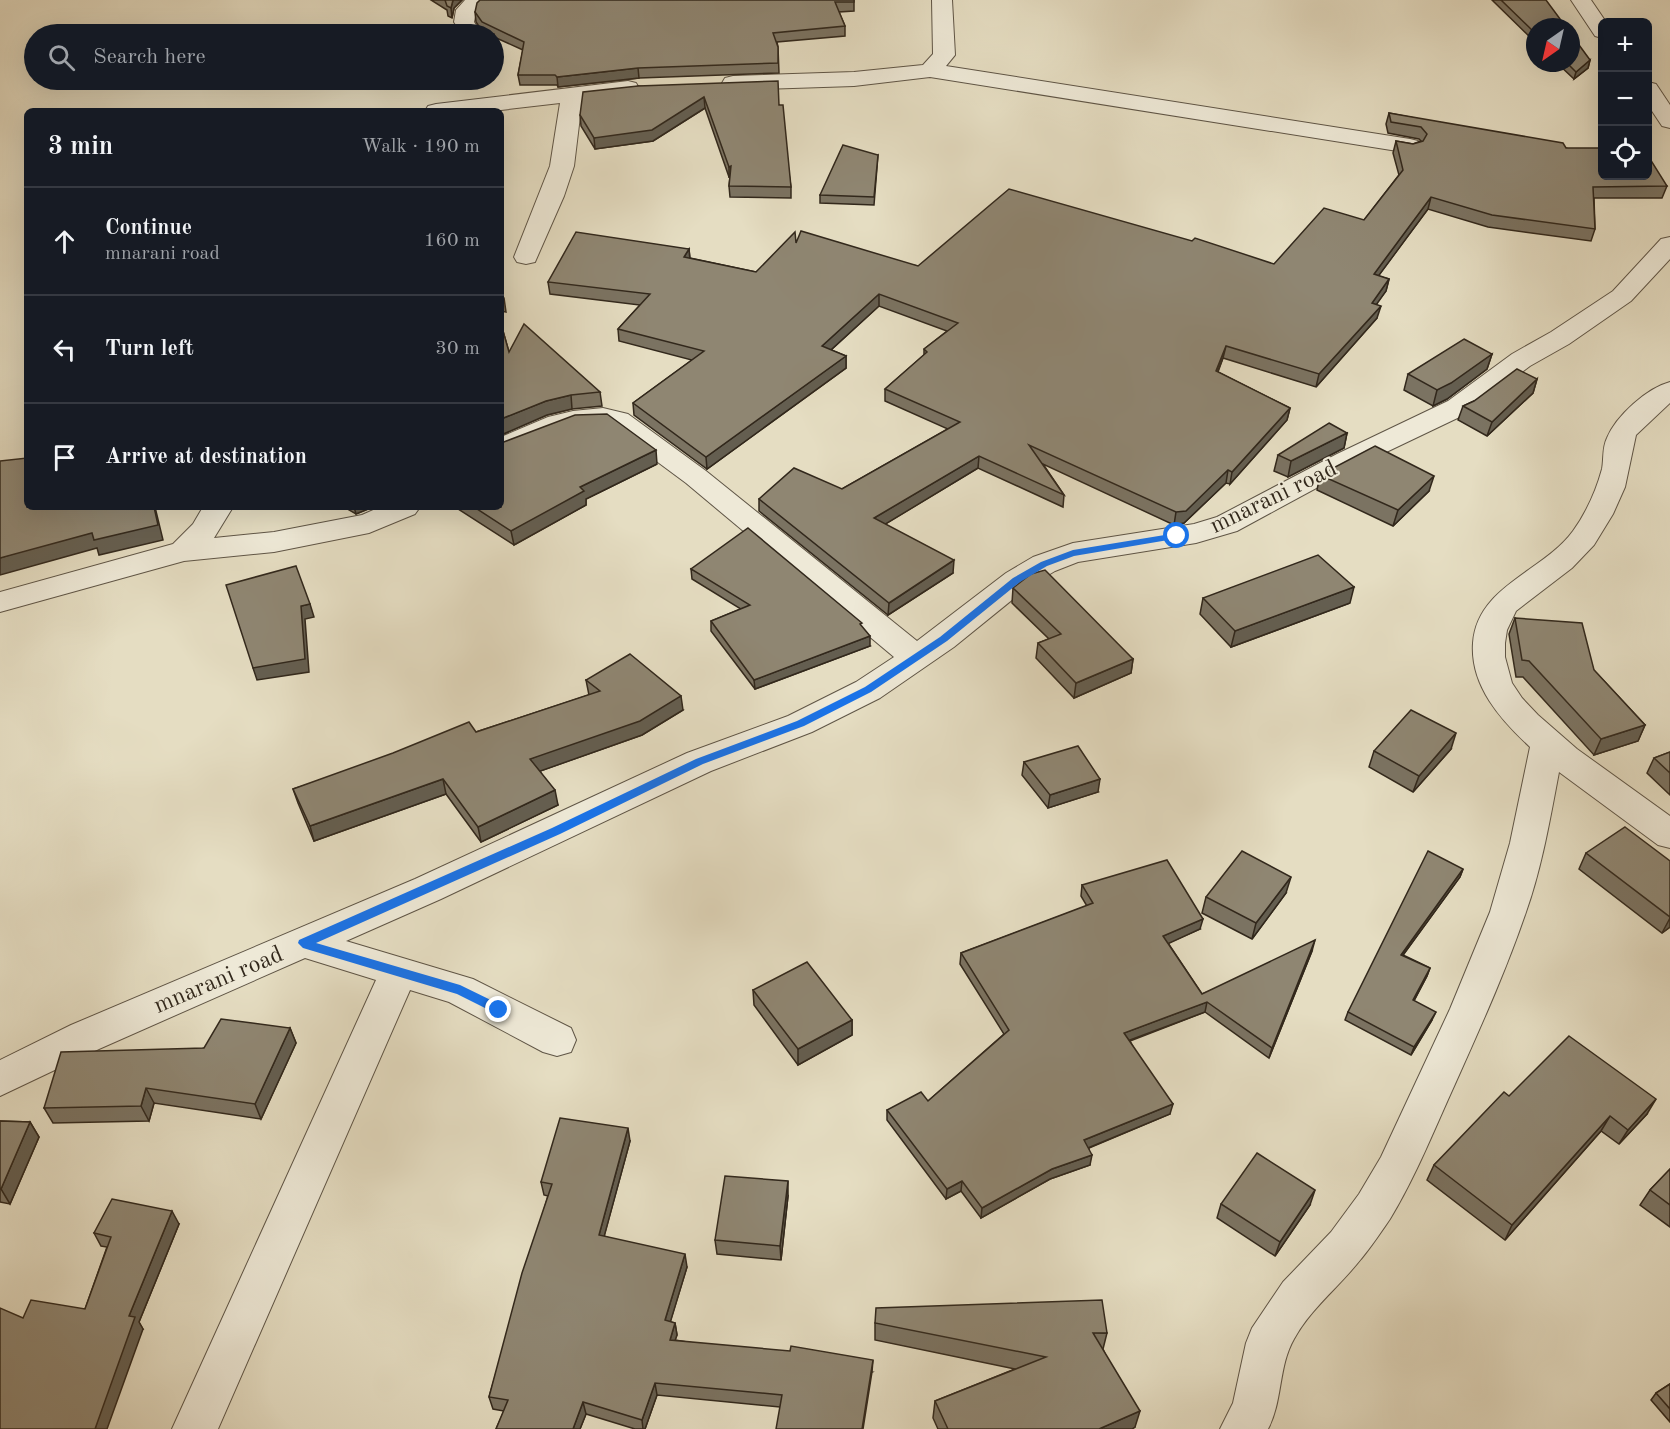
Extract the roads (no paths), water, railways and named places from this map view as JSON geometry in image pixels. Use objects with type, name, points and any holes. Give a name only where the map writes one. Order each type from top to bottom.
[{"type":"street","points":[[465,24],[466,10],[478,0]]},
{"type":"street","points":[[930,69],[944,55],[942,0]]},
{"type":"street","points":[[1581,0],[1598,26]]},
{"type":"street","points":[[710,84],[854,79],[908,74],[930,69],[1336,136],[1410,146]]},
{"type":"street","points":[[460,108],[648,86]]},
{"type":"street","points":[[426,108],[461,90]]},
{"type":"street","points":[[526,257],[562,166],[572,94]]},
{"type":"street","points":[[1652,96],[1670,121]]},
{"type":"street","name":"mnarani road","points":[[0,1079],[85,1037],[556,831],[699,762],[800,724],[868,690],[916,658],[1017,580],[1044,564],[1073,553],[1196,533],[1227,524],[1347,460],[1458,407],[1521,360],[1560,338],[1622,296],[1670,244]]},
{"type":"street","points":[[1670,390],[1640,415],[1623,434],[1617,449],[1616,468],[1608,492],[1583,538],[1572,550],[1503,604],[1491,623],[1488,648],[1494,679],[1510,706],[1548,743],[1670,835]]},
{"type":"street","points":[[504,447],[572,419],[603,415],[618,420],[696,477],[916,658]]},
{"type":"street","points":[[184,551],[205,530],[216,510]]},
{"type":"street","points":[[0,602],[184,551],[274,542],[369,523],[398,510]]},
{"type":"street","points":[[1243,1429],[1255,1407],[1256,1392],[1268,1343],[1298,1296],[1346,1246],[1374,1207],[1396,1170],[1469,1010],[1508,912],[1528,843],[1548,743]]},
{"type":"street","points":[[303,943],[460,990],[557,1040]]},
{"type":"street","points":[[195,1429],[399,972]]}]
